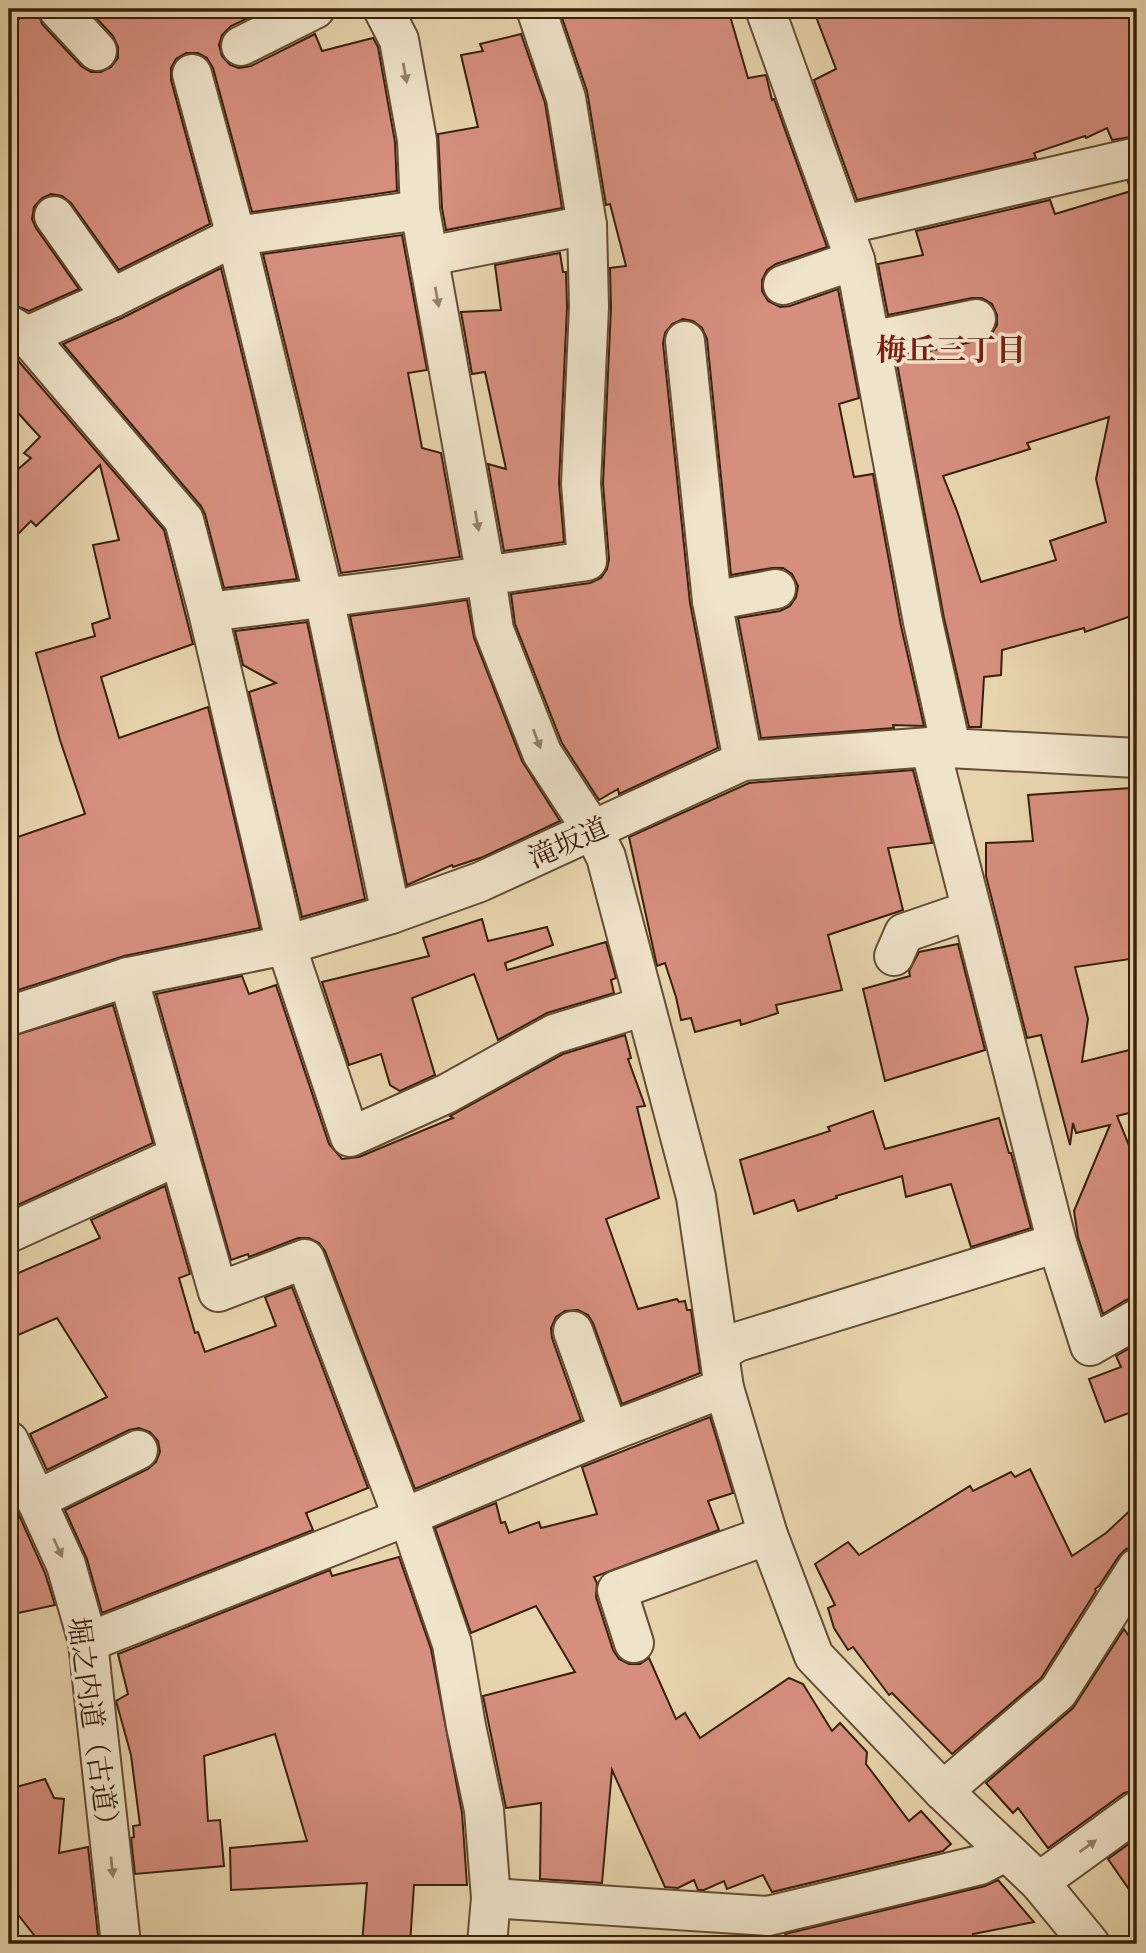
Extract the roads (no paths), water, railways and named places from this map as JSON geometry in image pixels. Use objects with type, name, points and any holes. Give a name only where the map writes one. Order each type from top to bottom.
[{"type":"street","points":[[58,9],[97,51]]},
{"type":"street","points":[[242,46],[315,9]]},
{"type":"street","points":[[383,9],[399,40],[416,140],[420,210],[494,629],[542,753],[593,831],[606,857],[696,1197],[722,1370],[768,1535],[814,1656],[943,1791],[1039,1882],[1090,1944]]},
{"type":"street","points":[[208,612],[486,577],[587,561],[581,484],[589,307],[587,225],[566,98],[536,9]]},
{"type":"street","points":[[765,9],[849,242],[923,622],[940,747],[971,910],[1057,1243],[1090,1346],[1137,1319]]},
{"type":"street","points":[[192,74],[236,236],[324,598],[391,914]]},
{"type":"street","points":[[783,285],[849,242],[1137,157]]},
{"type":"street","points":[[420,210],[236,236],[111,298],[18,330],[184,520],[286,945],[350,1137],[446,1094],[554,1034],[645,1006]]},
{"type":"street","points":[[54,216],[111,298]]},
{"type":"street","points":[[429,256],[587,225]]},
{"type":"street","points":[[870,341],[976,319]]},
{"type":"street","points":[[685,341],[712,601],[743,761]]},
{"type":"street","points":[[712,601],[776,590]]},
{"type":"street","name":"滝坂道","points":[[9,1016],[128,977],[286,945],[391,914],[480,882],[743,761],[940,747],[1137,758]]},
{"type":"street","points":[[894,956],[904,933],[971,910]]},
{"type":"street","points":[[128,977],[218,1292],[305,1259],[403,1518],[413,1530],[452,1644],[484,1810],[491,1898],[487,1944]]},
{"type":"street","points":[[9,1233],[178,1156]]},
{"type":"street","points":[[88,1642],[403,1518],[609,1432],[722,1370],[737,1342],[1057,1243]]},
{"type":"street","points":[[573,1331],[609,1432]]},
{"type":"street","name":"堀之内道（古道）","points":[[9,1441],[66,1565],[88,1642],[121,1944]]},
{"type":"street","points":[[36,1500],[138,1450]]},
{"type":"street","points":[[634,1643],[617,1590],[768,1535]]},
{"type":"street","points":[[943,1791],[1058,1692],[1137,1568]]},
{"type":"street","points":[[1039,1882],[1137,1811]]},
{"type":"street","points":[[491,1898],[741,1929],[768,1916],[980,1865],[1005,1852]]},
{"type":"district","name":"梅丘三丁目","points":[[951,350]]}]
